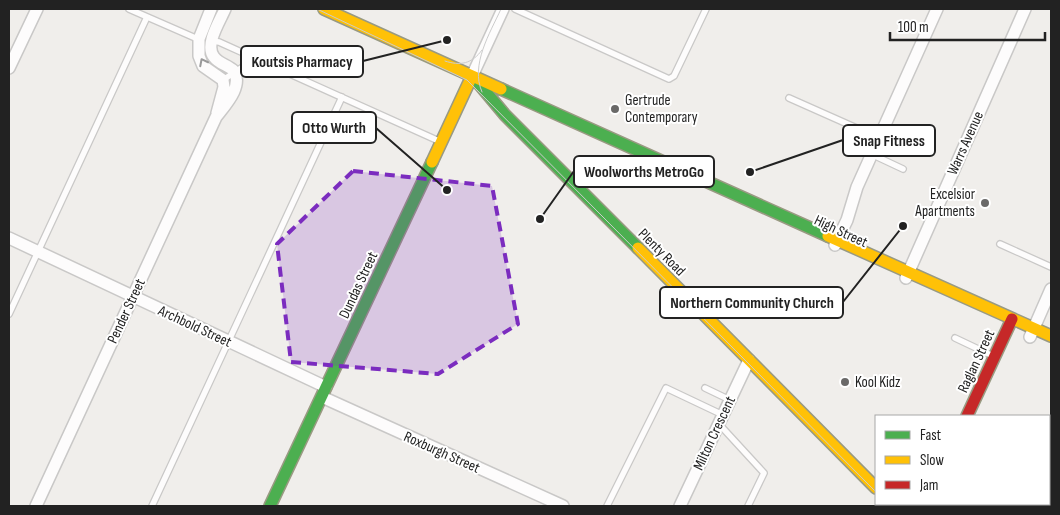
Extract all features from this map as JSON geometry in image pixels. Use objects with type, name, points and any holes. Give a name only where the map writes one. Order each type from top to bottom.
[{"type":"main road","name":"High Street","points":[[324,9],[907,274],[1032,333],[1051,346]]},
{"type":"main road","name":"Dundas Street","points":[[270,506],[472,76]]},
{"type":"main road","name":"Plenty Road","points":[[472,76],[505,115],[875,487]]},
{"type":"main road","name":"Raglan Street","points":[[966,415],[1011,323]]},
{"type":"main road","name":"High Street","points":[[1032,333],[1051,336]]},
{"type":"street","points":[[9,68],[37,9]]},
{"type":"street","points":[[211,9],[198,39],[199,56],[203,66],[223,80]]},
{"type":"street","points":[[225,9],[212,41],[211,52],[215,58],[234,71]]},
{"type":"street","points":[[472,76],[503,9]]},
{"type":"street","points":[[837,242],[872,154],[937,9]]},
{"type":"street","name":"Warrs Avenue","points":[[907,274],[1026,9]]},
{"type":"street","name":"Pender Street","points":[[36,506],[216,117],[234,89],[237,82],[234,71]]},
{"type":"street","name":"Pender Street","points":[[216,117],[224,87],[223,80]]},
{"type":"street","name":"Archbold Street","points":[[9,238],[228,342],[324,392]]},
{"type":"street","points":[[1032,333],[1051,289]]},
{"type":"street","name":"Milton Crescent","points":[[680,506],[749,360]]},
{"type":"street","name":"Roxburgh Street","points":[[324,392],[563,506]]},
{"type":"lane","points":[[129,9],[198,39],[219,42],[441,143]]},
{"type":"lane","points":[[515,9],[668,80],[674,76],[706,9]]},
{"type":"lane","points":[[9,314],[147,17]]},
{"type":"lane","points":[[223,80],[244,66],[250,56]]},
{"type":"lane","points":[[152,506],[342,97]]},
{"type":"lane","points":[[789,98],[879,138]]},
{"type":"lane","points":[[872,154],[903,169]]},
{"type":"lane","points":[[1000,244],[1051,267]]},
{"type":"lane","points":[[955,338],[995,356]]},
{"type":"lane","points":[[607,506],[666,388],[720,420],[764,473],[748,506]]},
{"type":"lane","points":[[705,388],[730,400]]},
{"type":"highlighted area","points":[[353,171],[492,186],[518,324],[438,374],[291,362],[277,244]]},
{"type":"tram line","points":[[317,9],[467,80],[875,491]]},
{"type":"tram line","points":[[482,92],[478,71],[480,60],[487,39],[501,9]]},
{"type":"tram line","points":[[445,61],[465,63],[478,55],[482,50]]},
{"type":"traffic: fast","points":[[475,79],[505,115],[638,248]]},
{"type":"traffic: fast","points":[[501,89],[828,236]]},
{"type":"traffic: fast","points":[[270,506],[432,162]]},
{"type":"traffic: slow","points":[[324,9],[501,89]]},
{"type":"traffic: slow","points":[[432,162],[472,76]]},
{"type":"traffic: slow","points":[[828,236],[1051,336]]},
{"type":"traffic: slow","points":[[638,248],[875,487]]},
{"type":"traffic: jam","points":[[967,415],[1012,319]]},
{"type":"place","name":"Koutsis Pharmacy","points":[[447,40]]},
{"type":"place","name":"Gertrude Contemporary","points":[[615,109]]},
{"type":"place","name":"Snap Fitness","points":[[750,172]]},
{"type":"place","name":"Otto Wurth","points":[[447,190]]},
{"type":"place","name":"Excelsior Apartments","points":[[985,203]]},
{"type":"place","name":"Woolworths MetroGo","points":[[540,219]]},
{"type":"place","name":"Northern Community Church","points":[[903,226]]},
{"type":"place","name":"Kool Kidz","points":[[845,382]]}]
